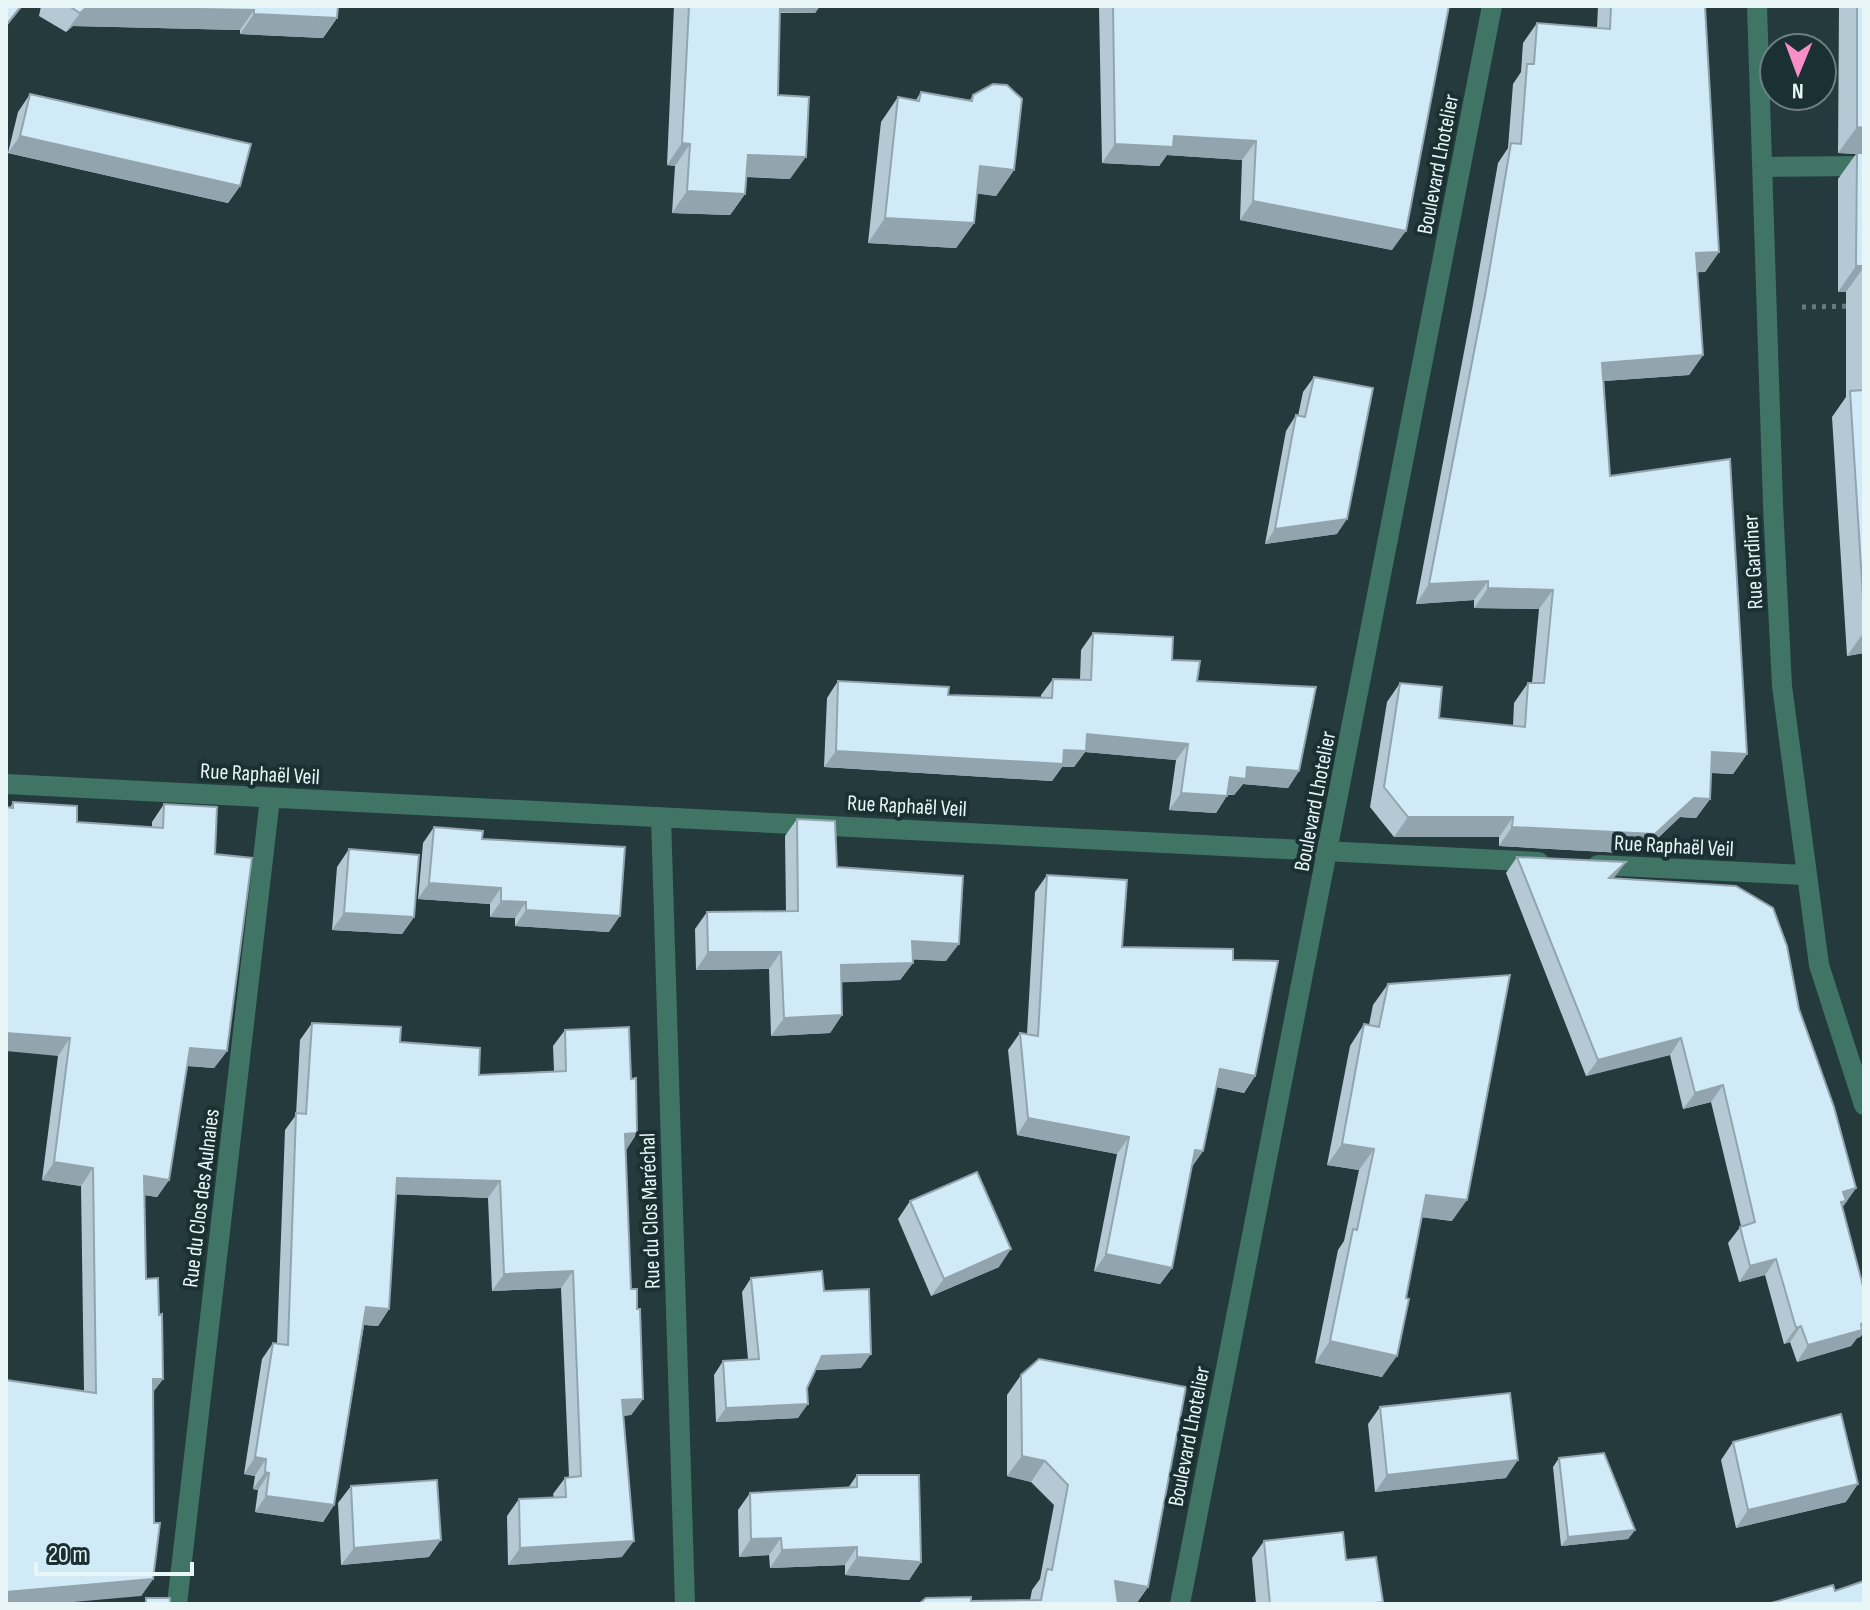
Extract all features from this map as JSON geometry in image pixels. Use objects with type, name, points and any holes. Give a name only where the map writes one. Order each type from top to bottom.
[{"type":"street","name":"Boulevard Lhotelier","points":[[1180,1604],[1492,6]]},
{"type":"street","name":"Rue Gardiner","points":[[1757,6],[1782,686],[1819,965],[1864,1105]]},
{"type":"street","points":[[1764,167],[1864,166]]},
{"type":"street","name":"Rue Raphaël Veil","points":[[6,784],[1806,875]]},
{"type":"street","name":"Rue du Clos des Aulnaies","points":[[177,1604],[270,798]]},
{"type":"street","name":"Rue du Clos Maréchal","points":[[661,817],[685,1604]]},
{"type":"path","points":[[1769,308],[1864,306]]},
{"type":"building","points":[[6,6],[21,6],[6,25]]},
{"type":"building","points":[[69,6],[338,6],[337,18],[254,14],[254,10],[87,7],[80,13]]},
{"type":"building","points":[[689,6],[780,6],[778,95],[809,97],[806,157],[748,155],[745,194],[687,191],[690,144],[682,143]]},
{"type":"building","points":[[1113,6],[1449,6],[1406,231],[1253,201],[1256,141],[1174,136],[1173,147],[1115,144]]},
{"type":"building","points":[[1611,6],[1705,6],[1719,252],[1696,253],[1703,355],[1602,363],[1610,476],[1730,459],[1747,754],[1712,752],[1710,799],[1694,798],[1655,834],[1512,827],[1513,817],[1408,817],[1384,787],[1400,683],[1442,687],[1439,718],[1525,727],[1528,683],[1544,683],[1553,590],[1488,588],[1488,581],[1429,584],[1511,143],[1521,144],[1527,64],[1534,64],[1537,23],[1610,29]]},
{"type":"building","points":[[1857,6],[1864,6],[1864,128],[1857,127]]},
{"type":"building","points":[[993,84],[1007,85],[1022,99],[1014,170],[980,166],[974,223],[885,218],[898,97],[919,101],[921,92],[972,101],[973,95]]},
{"type":"building","points":[[30,94],[251,144],[240,186],[20,136]]},
{"type":"building","points":[[1857,153],[1864,153],[1864,266],[1856,266]]},
{"type":"building","points":[[1314,377],[1373,388],[1347,519],[1275,529],[1296,415],[1305,417]]},
{"type":"building","points":[[1864,390],[1864,614],[1850,391]]},
{"type":"building","points":[[1093,633],[1173,637],[1172,660],[1200,661],[1197,681],[1316,687],[1299,771],[1247,767],[1246,779],[1230,777],[1227,796],[1181,793],[1188,744],[1087,734],[1086,751],[1064,750],[1063,764],[836,751],[838,681],[949,687],[948,695],[1052,698],[1053,679],[1091,680]]},
{"type":"building","points":[[13,802],[77,806],[77,822],[163,828],[164,804],[217,807],[215,854],[252,858],[227,1051],[190,1048],[169,1180],[144,1176],[146,1279],[158,1278],[159,1315],[162,1314],[163,1379],[153,1379],[154,1523],[160,1523],[153,1579],[6,1592],[6,1380],[96,1393],[93,1168],[54,1162],[70,1038],[6,1033],[6,807],[13,808]]},
{"type":"building","points":[[797,819],[835,821],[837,867],[963,876],[959,944],[912,941],[913,963],[841,965],[842,1015],[784,1018],[781,952],[708,952],[707,912],[798,911]]},
{"type":"building","points":[[434,827],[483,831],[482,839],[625,847],[620,916],[526,910],[526,902],[501,901],[501,888],[429,883]]},
{"type":"building","points":[[349,849],[419,855],[414,917],[344,913]]},
{"type":"building","points":[[1517,857],[1626,862],[1609,878],[1736,886],[1773,908],[1787,946],[1799,1009],[1834,1107],[1856,1188],[1843,1192],[1846,1201],[1841,1202],[1864,1290],[1862,1330],[1808,1345],[1801,1326],[1796,1328],[1776,1259],[1750,1266],[1740,1227],[1755,1222],[1723,1085],[1695,1093],[1681,1038],[1598,1060]]},
{"type":"building","points":[[1047,875],[1127,880],[1122,947],[1233,949],[1233,960],[1278,961],[1255,1076],[1220,1069],[1203,1151],[1195,1150],[1172,1268],[1106,1254],[1129,1137],[1028,1118],[1020,1033],[1038,1036]]},
{"type":"building","points":[[1510,975],[1467,1200],[1426,1195],[1397,1356],[1330,1341],[1353,1229],[1357,1230],[1374,1149],[1342,1144],[1364,1024],[1379,1027],[1388,984]]},
{"type":"building","points":[[312,1023],[401,1027],[400,1042],[480,1048],[479,1075],[566,1071],[565,1030],[629,1027],[631,1079],[636,1078],[637,1133],[625,1134],[631,1289],[637,1289],[637,1309],[640,1309],[643,1399],[622,1400],[634,1541],[520,1548],[519,1499],[566,1497],[565,1478],[581,1476],[573,1271],[504,1274],[500,1181],[397,1178],[389,1309],[366,1307],[334,1505],[266,1496],[269,1473],[265,1472],[266,1459],[255,1457],[273,1343],[288,1345],[296,1113],[306,1114]]},
{"type":"building","points":[[977,1172],[1011,1249],[944,1279],[910,1201]]},
{"type":"building","points":[[822,1271],[824,1291],[869,1289],[871,1354],[822,1356],[807,1388],[808,1404],[726,1408],[723,1361],[759,1359],[751,1278]]},
{"type":"building","points":[[1039,1359],[1186,1387],[1148,1587],[1115,1581],[1118,1604],[919,1604],[926,1598],[1041,1600],[1047,1569],[1052,1570],[1068,1485],[1045,1461],[1022,1456],[1021,1375]]},
{"type":"building","points":[[1510,1393],[1518,1460],[1387,1475],[1380,1407]]},
{"type":"building","points":[[1841,1414],[1858,1484],[1748,1510],[1733,1442]]},
{"type":"building","points":[[1604,1453],[1635,1530],[1568,1537],[1559,1458]]},
{"type":"building","points":[[857,1475],[919,1475],[921,1562],[857,1557],[857,1547],[782,1550],[781,1538],[751,1539],[750,1493],[857,1487]]},
{"type":"building","points":[[437,1480],[441,1540],[354,1548],[351,1486]]},
{"type":"building","points":[[1343,1532],[1346,1560],[1376,1557],[1383,1602],[1270,1604],[1264,1541]]},
{"type":"building","points":[[1864,1581],[1864,1604],[1768,1604],[1833,1585],[1835,1591]]},
{"type":"building","points":[[146,1598],[170,1598],[170,1604],[146,1604]]}]
